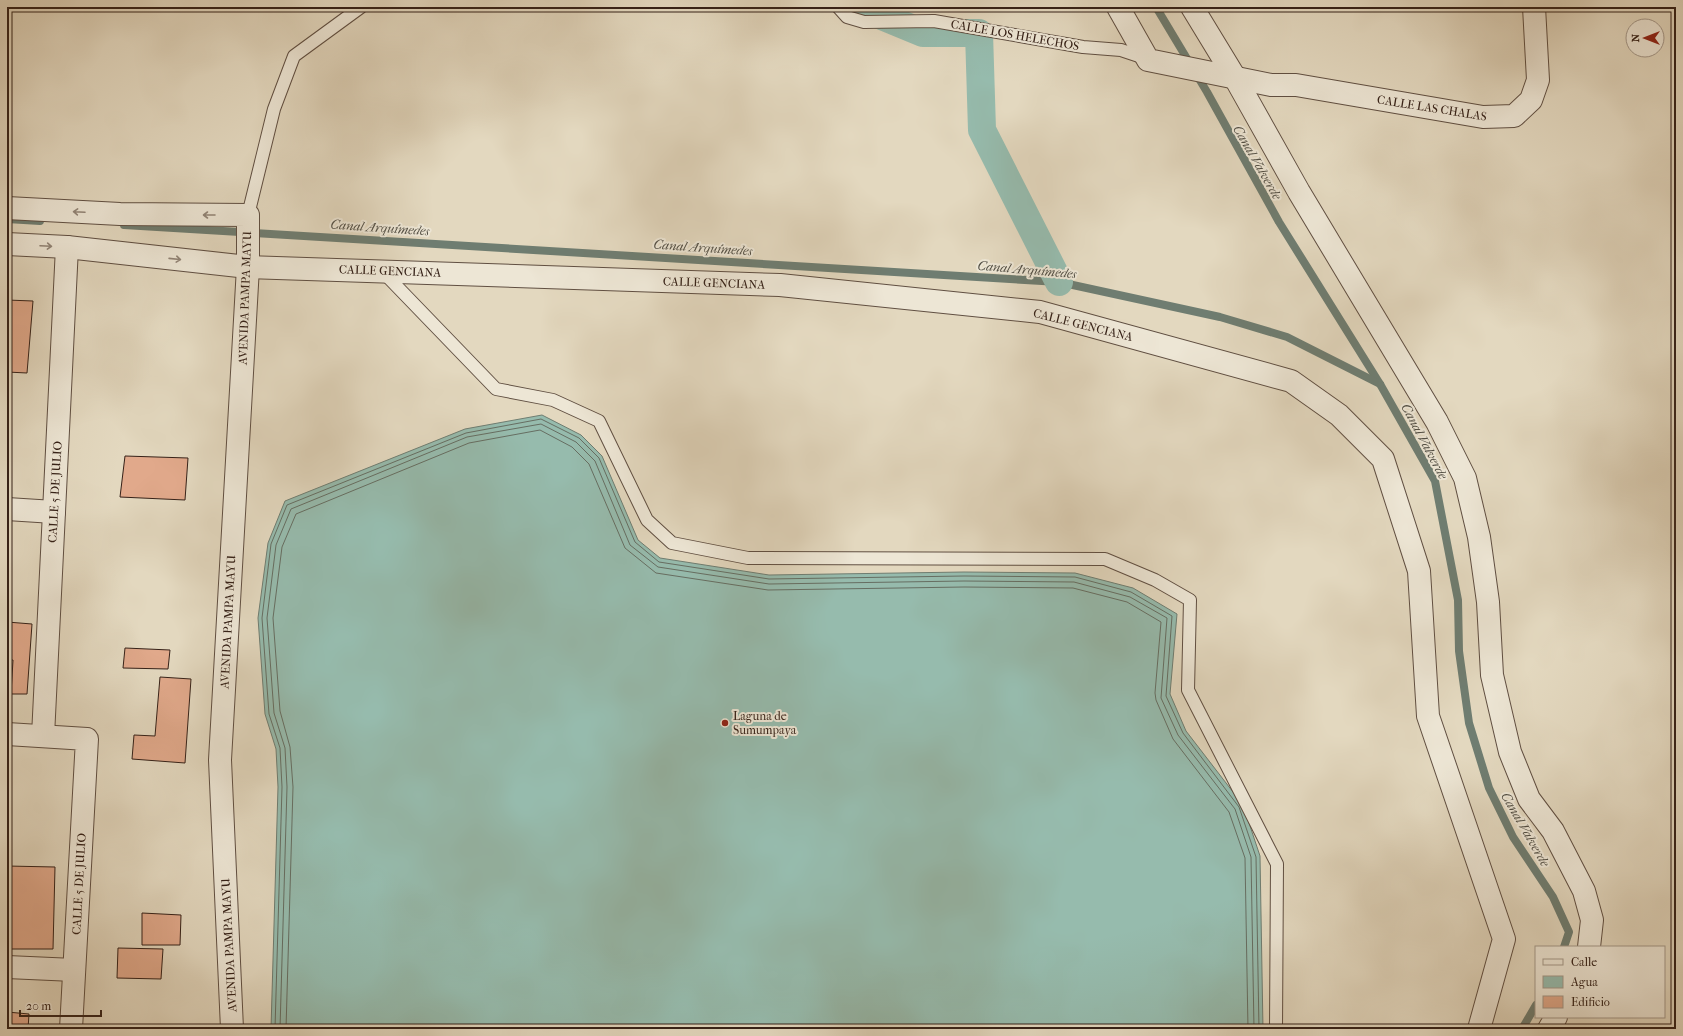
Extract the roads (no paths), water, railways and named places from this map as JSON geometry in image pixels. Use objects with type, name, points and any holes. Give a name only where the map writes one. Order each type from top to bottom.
[{"type":"street","points":[[1118,7],[1148,60]]},
{"type":"street","points":[[1192,7],[1234,76],[1299,192],[1437,422],[1465,478],[1479,537],[1487,594],[1492,675],[1510,752],[1530,799],[1553,832],[1584,892],[1592,920],[1588,946]]},
{"type":"street","name":"CALLE LAS CHALAS","points":[[1148,60],[1271,84],[1296,85],[1483,117],[1514,116],[1531,100],[1538,80],[1534,7]]},
{"type":"street","points":[[7,208],[248,223]]},
{"type":"street","name":"AVENIDA PAMPA MAYU","points":[[232,1029],[220,760],[248,263],[248,223]]},
{"type":"street","name":"CALLE GENCIANA","points":[[7,244],[67,247],[248,263],[382,271],[780,285],[1040,312],[1291,381],[1339,415],[1383,459],[1419,571],[1428,716],[1504,939],[1479,1029]]},
{"type":"street","name":"CALLE 5 DE JULIO","points":[[67,247],[43,736],[87,739],[71,1029]]},
{"type":"street","points":[[7,509],[54,512]]},
{"type":"street","points":[[7,734],[43,736]]},
{"type":"street","points":[[7,967],[74,970]]},
{"type":"street","points":[[1549,1029],[1555,1018]]},
{"type":"lane","points":[[248,223],[274,109],[294,56],[361,7]]},
{"type":"lane","name":"CALLE LOS HELECHOS","points":[[838,7],[847,17],[864,22],[934,21],[1083,47],[1122,50],[1148,60]]},
{"type":"lane","points":[[382,271],[496,389],[553,400],[599,421],[646,520],[672,543],[748,558],[1104,559],[1154,580],[1190,600],[1188,690],[1277,864],[1276,1029]]},
{"type":"water","name":"Laguna de Sumumpaya","points":[[542,415],[581,435],[602,456],[638,540],[660,558],[769,575],[964,572],[1075,573],[1133,588],[1177,614],[1170,694],[1186,731],[1243,805],[1260,856],[1263,1029],[271,1029],[278,787],[276,749],[265,714],[258,618],[268,543],[285,501],[465,429]]},
{"type":"waterway","points":[[860,7],[923,33],[979,33],[982,130],[1059,282]]},
{"type":"waterway","name":"Canal Valverde","points":[[1156,7],[1207,92],[1279,222],[1380,384],[1435,481],[1458,600],[1459,651],[1469,723],[1489,788],[1513,837],[1553,897],[1569,932],[1564,946]]},
{"type":"waterway","name":"Canal Arquímedes","points":[[7,219],[40,221]]},
{"type":"waterway","name":"Canal Arquímedes","points":[[124,225],[1059,282],[1220,317],[1287,337],[1380,384]]},
{"type":"waterway","name":"Canal Valverde","points":[[1522,1029],[1535,1007]]},
{"type":"place","name":"Laguna de Sumumpaya","points":[[725,723]]}]
